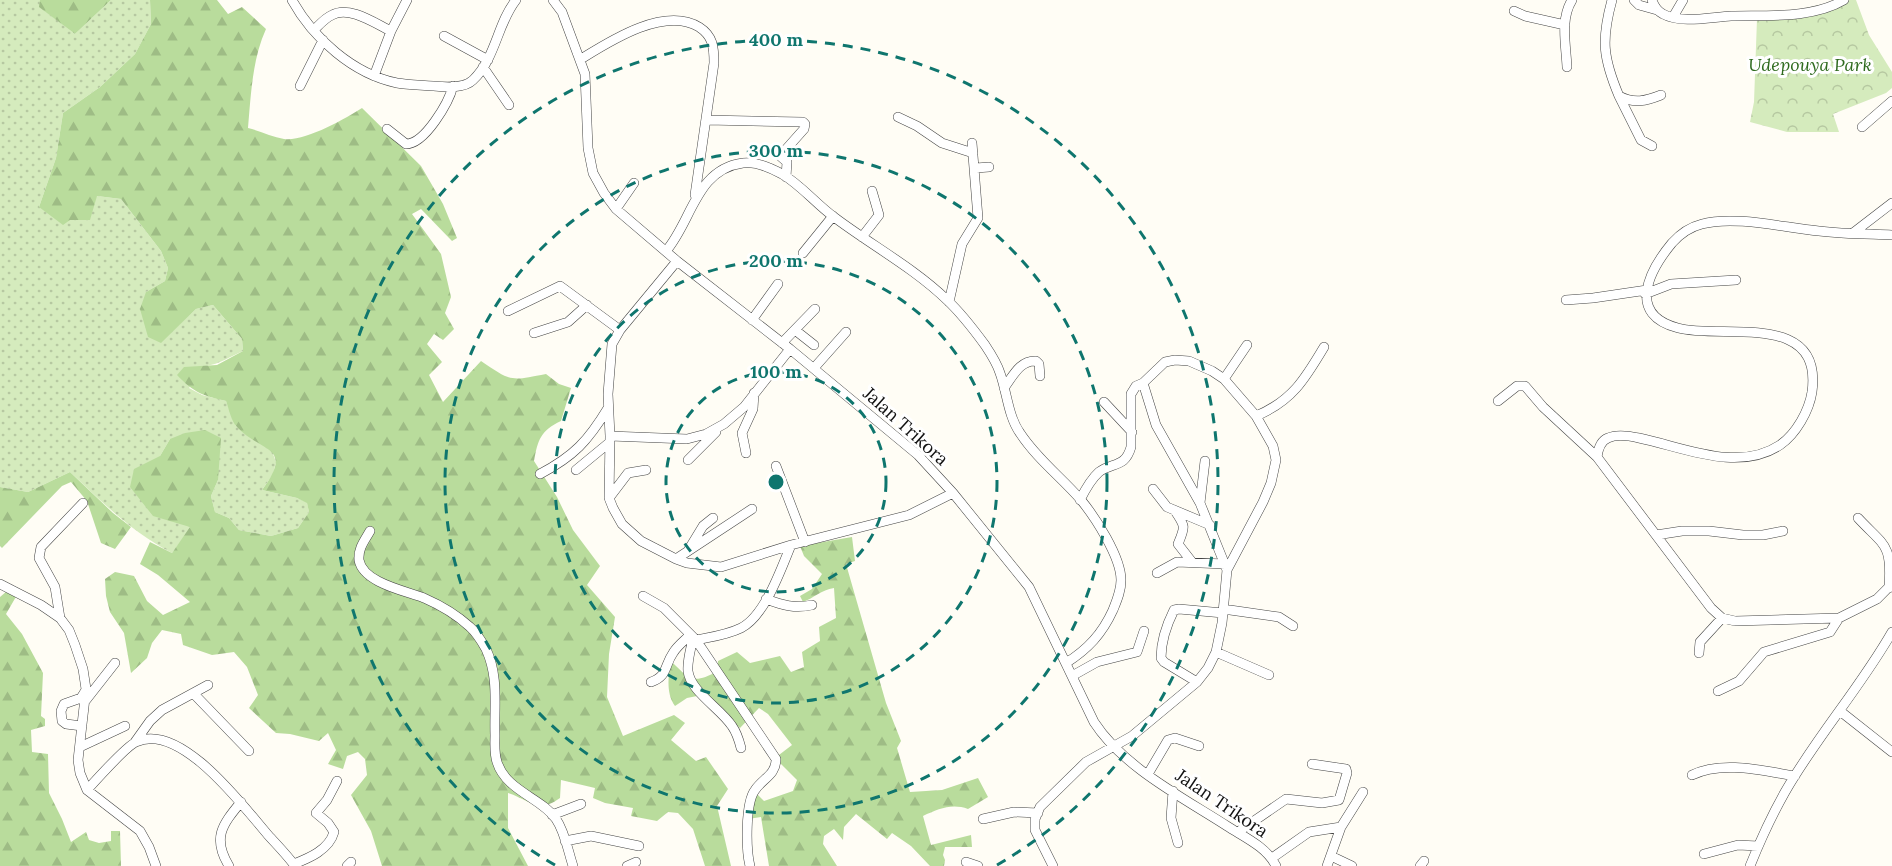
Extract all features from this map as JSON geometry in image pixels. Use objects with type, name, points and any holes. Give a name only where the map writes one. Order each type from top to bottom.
[{"type":"street","points":[[292,0],[323,40],[345,60],[374,76],[397,83],[453,86],[470,83],[485,64],[516,0]]},
{"type":"street","points":[[374,76],[391,31],[407,0]]},
{"type":"street","name":"Jalan Trikora","points":[[553,0],[562,12],[581,59],[587,81],[590,159],[597,182],[616,209],[677,261],[814,368],[915,452],[953,493],[1029,587],[1094,722],[1113,747],[1148,774],[1238,832],[1274,862]]},
{"type":"street","points":[[1567,67],[1565,25],[1568,6],[1572,0]]},
{"type":"street","points":[[1611,0],[1604,40],[1608,71],[1641,140],[1652,146]]},
{"type":"street","points":[[1634,0],[1639,5],[1679,18],[1768,16],[1818,9],[1844,0]]},
{"type":"street","points":[[1652,0],[1657,10]]},
{"type":"street","points":[[1673,17],[1683,0]]},
{"type":"street","points":[[1514,11],[1525,16],[1565,25]]},
{"type":"street","points":[[314,30],[332,15],[343,12],[352,13],[391,31]]},
{"type":"street","points":[[581,59],[614,39],[647,26],[674,21],[695,25],[708,33],[713,45],[714,63],[695,199]]},
{"type":"street","points":[[444,36],[485,64],[509,105]]},
{"type":"street","points":[[300,86],[323,40]]},
{"type":"street","points":[[387,129],[406,144],[416,142],[446,105],[453,86]]},
{"type":"street","points":[[1619,96],[1635,102],[1661,95]]},
{"type":"street","points":[[1862,127],[1892,101]]},
{"type":"street","points":[[898,117],[917,126],[942,143],[973,148],[978,218],[962,244],[949,302]]},
{"type":"street","points":[[706,120],[805,124],[804,129],[780,156],[787,162],[786,177]]},
{"type":"street","points":[[666,251],[681,231],[695,199],[714,175],[736,164],[764,166],[786,177],[861,237],[929,284],[949,302],[992,356],[1000,372],[1018,430],[1031,449],[1080,500],[1116,556],[1121,577],[1120,590],[1109,619],[1099,637],[1086,650],[1066,663]]},
{"type":"street","points":[[700,166],[714,175]]},
{"type":"street","points":[[976,168],[989,167]]},
{"type":"street","points":[[616,209],[634,183]]},
{"type":"street","points":[[861,237],[879,215],[872,190]]},
{"type":"street","points":[[1853,233],[1892,203]]},
{"type":"street","points":[[803,253],[834,216]]},
{"type":"street","points":[[1597,457],[1603,441],[1616,436],[1645,439],[1721,457],[1748,458],[1762,455],[1787,440],[1796,429],[1811,395],[1811,368],[1807,357],[1798,346],[1779,336],[1762,333],[1679,328],[1662,321],[1648,308],[1646,292],[1652,272],[1664,253],[1688,229],[1702,223],[1740,222],[1892,235]]},
{"type":"street","points":[[677,261],[620,330],[612,345],[608,408],[609,498],[613,508],[629,529],[657,551],[676,559],[687,563],[721,567],[791,545],[909,515],[953,493]]},
{"type":"street","points":[[1566,300],[1646,292],[1671,284],[1736,280]]},
{"type":"street","points":[[752,320],[778,284]]},
{"type":"street","points":[[508,311],[560,286],[620,330]]},
{"type":"street","points":[[534,333],[568,322],[587,305]]},
{"type":"street","points":[[688,459],[744,407],[795,330],[815,309]]},
{"type":"street","points":[[795,330],[814,345]]},
{"type":"street","points":[[814,368],[846,332]]},
{"type":"street","points":[[1224,379],[1247,345]]},
{"type":"street","points":[[1256,416],[1296,391],[1324,347]]},
{"type":"street","points":[[1080,500],[1088,485],[1100,471],[1118,464],[1128,456],[1132,432],[1131,394],[1136,386],[1143,383],[1165,362],[1175,360],[1189,362],[1212,371],[1224,379],[1256,416],[1273,446],[1276,460],[1263,502],[1226,567]]},
{"type":"street","points":[[1005,388],[1019,367],[1028,361],[1036,361],[1039,364],[1040,376]]},
{"type":"street","points":[[1050,866],[1035,830],[1035,819],[1040,807],[1070,775],[1099,753],[1132,736],[1197,682],[1216,651],[1223,611],[1226,567],[1200,503],[1156,424],[1143,383]]},
{"type":"street","points":[[1498,401],[1517,386],[1525,386],[1543,407],[1597,457],[1711,608],[1722,618],[1735,621],[1839,618],[1866,606],[1891,586],[1892,570],[1890,550],[1858,518]]},
{"type":"street","points":[[746,453],[742,433],[753,409],[754,393]]},
{"type":"street","points":[[1104,402],[1132,432]]},
{"type":"street","points":[[540,474],[572,455],[594,430],[608,408]]},
{"type":"street","points":[[576,470],[610,439],[687,439],[706,434],[724,424]]},
{"type":"street","points":[[1200,503],[1205,461]]},
{"type":"street","points":[[776,466],[805,542]]},
{"type":"street","points":[[609,498],[628,472],[646,470]]},
{"type":"street","points":[[1153,489],[1164,504],[1210,525]]},
{"type":"street","points":[[60,618],[55,587],[39,558],[39,553],[41,547],[83,503]]},
{"type":"street","points":[[676,559],[752,509]]},
{"type":"street","points":[[1175,510],[1183,523],[1184,531],[1178,544],[1192,562]]},
{"type":"street","points":[[689,549],[703,526],[713,518]]},
{"type":"street","points":[[370,531],[361,546],[359,555],[359,562],[369,574],[390,587],[444,608],[471,627],[482,642],[492,663],[496,685],[495,752],[498,764],[507,779],[556,819],[573,866]]},
{"type":"street","points":[[1656,535],[1682,531],[1753,535],[1783,531]]},
{"type":"street","points":[[651,682],[664,674],[672,654],[693,638],[726,633],[748,624],[766,599],[791,545]]},
{"type":"street","points":[[1157,573],[1177,562],[1226,567]]},
{"type":"street","points":[[0,584],[41,605],[60,618],[69,630],[86,688],[79,767],[87,790],[140,831],[150,846],[156,866]]},
{"type":"street","points":[[642,596],[664,608],[709,657],[776,759],[776,766],[772,774],[755,790],[752,796],[747,834],[750,866]]},
{"type":"street","points":[[766,599],[790,607],[800,608],[812,605]]},
{"type":"street","points":[[1197,682],[1161,658],[1164,639],[1174,610],[1223,611],[1279,617],[1293,626]]},
{"type":"street","points":[[1700,653],[1700,642],[1722,618]]},
{"type":"street","points":[[1718,691],[1739,681],[1764,652],[1830,632],[1839,618]]},
{"type":"street","points":[[1072,676],[1097,662],[1137,652],[1144,631]]},
{"type":"street","points":[[1750,866],[1795,776],[1873,666],[1892,632]]},
{"type":"street","points":[[693,638],[688,673],[701,693],[731,724],[738,735],[741,748]]},
{"type":"street","points":[[1216,651],[1269,675]]},
{"type":"street","points":[[86,700],[115,663]]},
{"type":"street","points":[[87,790],[135,742],[150,721],[162,710],[208,685]]},
{"type":"street","points":[[82,726],[66,724],[62,721],[61,711],[64,704],[81,698],[86,688]]},
{"type":"street","points":[[193,693],[249,751]]},
{"type":"street","points":[[1840,711],[1892,752]]},
{"type":"street","points":[[80,747],[125,726]]},
{"type":"street","points":[[135,742],[153,738],[174,745],[210,771],[294,865],[323,849],[332,840],[334,832],[331,826],[316,813],[327,800],[337,781]]},
{"type":"street","points":[[1148,774],[1168,740],[1175,738],[1199,746]]},
{"type":"street","points":[[1238,832],[1286,799],[1322,803],[1339,800],[1347,773],[1346,769],[1312,764]]},
{"type":"street","points":[[1692,775],[1704,769],[1716,768],[1765,771],[1795,776]]},
{"type":"street","points":[[1173,791],[1171,818],[1178,843]]},
{"type":"street","points":[[1327,866],[1341,827],[1363,792]]},
{"type":"street","points":[[229,866],[219,840],[220,831],[240,802]]},
{"type":"street","points":[[552,815],[581,804]]},
{"type":"street","points":[[983,819],[1014,812],[1038,813]]},
{"type":"street","points":[[1274,862],[1309,832],[1341,827]]},
{"type":"street","points":[[565,841],[591,836],[639,846]]},
{"type":"street","points":[[1704,854],[1738,845],[1758,846]]},
{"type":"street","points":[[1331,856],[1352,866]]},
{"type":"street","points":[[966,862],[978,866]]},
{"type":"green space","points":[[0,0],[40,0],[40,7],[75,34],[111,0],[150,0],[151,24],[135,54],[100,87],[63,113],[56,158],[39,207],[97,196],[121,199],[161,251],[168,268],[165,281],[146,292],[161,342],[196,309],[213,305],[242,339],[243,351],[206,366],[189,388],[202,395],[226,401],[236,426],[272,451],[276,462],[273,474],[262,490],[307,502],[309,512],[298,528],[271,536],[239,530],[229,518],[215,512],[211,496],[218,480],[170,439],[160,456],[191,527],[172,553],[131,526],[70,472],[28,492],[0,487]]},
{"type":"green space","points":[[40,0],[111,0],[75,34],[39,7]]},
{"type":"green space","points":[[150,0],[217,0],[228,14],[242,7],[266,29],[255,65],[248,128],[284,139],[292,139],[324,129],[362,108],[421,166],[443,204],[457,238],[452,241],[421,209],[412,214],[441,254],[451,297],[445,313],[454,329],[443,340],[434,334],[427,344],[442,362],[429,375],[443,402],[481,361],[499,373],[512,378],[546,374],[559,384],[571,388],[561,421],[548,429],[541,437],[534,461],[557,497],[573,530],[600,566],[587,585],[615,617],[609,654],[607,697],[623,736],[674,715],[685,723],[671,740],[696,761],[706,757],[728,789],[717,806],[731,866],[705,866],[693,829],[678,813],[668,812],[657,821],[631,816],[633,808],[605,803],[593,798],[595,788],[561,780],[560,798],[546,805],[534,804],[508,793],[508,828],[528,866],[382,866],[371,831],[351,795],[367,775],[365,759],[358,752],[347,756],[343,769],[328,764],[336,750],[328,733],[319,741],[276,733],[249,708],[258,695],[247,667],[234,652],[212,655],[183,645],[181,634],[162,630],[152,643],[147,658],[131,673],[124,633],[110,612],[105,579],[115,572],[134,576],[147,601],[163,615],[190,602],[158,575],[140,564],[150,542],[172,553],[190,527],[153,516],[130,487],[134,469],[160,456],[170,439],[185,433],[205,430],[221,438],[218,480],[211,496],[215,512],[229,518],[239,530],[271,536],[298,528],[309,512],[307,503],[297,498],[262,490],[275,465],[275,457],[271,451],[237,427],[226,401],[200,393],[177,375],[184,367],[217,365],[243,351],[242,339],[213,305],[196,309],[161,343],[148,337],[140,309],[146,292],[165,281],[168,268],[161,251],[121,199],[97,196],[90,220],[70,220],[63,225],[39,207],[56,158],[63,113],[100,87],[135,54],[151,24]]},
{"type":"green space","name":"Udepouya Park","points":[[1842,0],[1856,0],[1869,35],[1892,72],[1892,88],[1886,93],[1833,114],[1839,132],[1787,132],[1750,122],[1754,102],[1757,19]]},
{"type":"green space","points":[[70,472],[131,527],[115,549],[101,543],[87,501],[71,482],[62,486],[2,548],[0,546],[0,487],[28,492]]},
{"type":"green space","points":[[852,537],[855,561],[846,564],[886,703],[901,741],[897,748],[910,792],[942,790],[978,778],[988,797],[968,809],[951,807],[923,816],[931,845],[971,835],[972,847],[945,847],[944,866],[930,866],[911,846],[892,833],[887,839],[856,814],[844,827],[843,840],[834,829],[824,836],[823,844],[837,866],[769,866],[761,817],[748,819],[752,789],[764,801],[793,791],[797,780],[775,758],[792,745],[768,714],[759,708],[740,728],[702,695],[687,698],[675,706],[670,696],[671,661],[683,673],[697,679],[718,671],[718,661],[737,652],[750,663],[780,656],[791,672],[804,667],[802,652],[820,641],[819,627],[836,618],[834,588],[825,590],[803,602],[800,596],[812,589],[822,574],[804,556],[800,546]]},
{"type":"green space","points":[[7,591],[17,595],[6,614],[22,634],[43,673],[41,716],[45,719],[45,726],[31,730],[32,752],[48,754],[49,793],[71,842],[86,832],[89,840],[99,843],[111,841],[111,831],[120,831],[121,866],[0,866],[0,597]]}]
